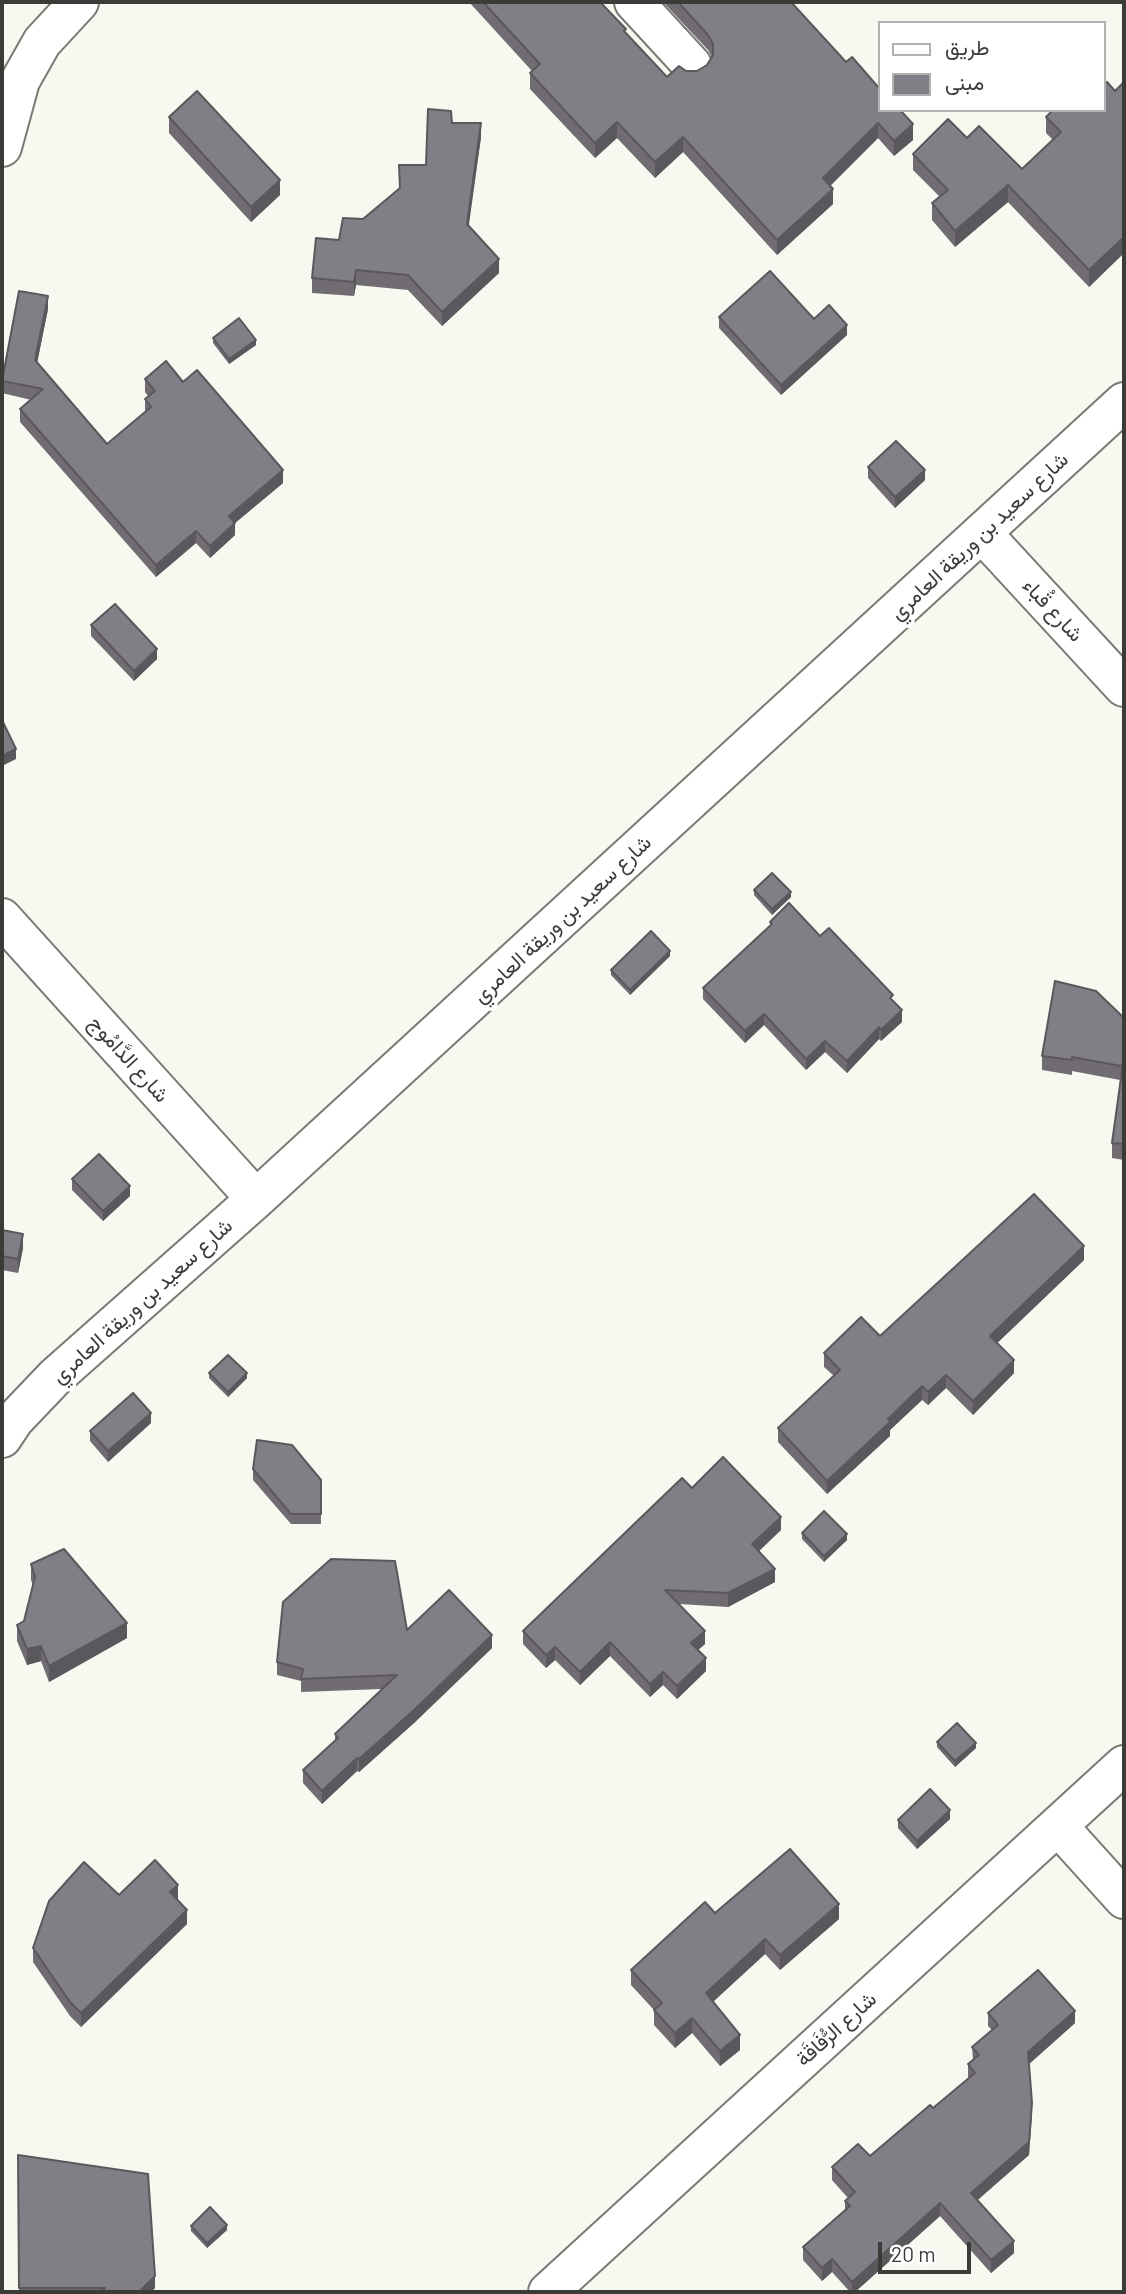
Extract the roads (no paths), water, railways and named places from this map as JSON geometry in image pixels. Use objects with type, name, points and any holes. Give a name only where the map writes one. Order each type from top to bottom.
[{"type":"street","points":[[2,147],[20,81],[42,42],[79,2]]},
{"type":"street","points":[[634,2],[692,65]]},
{"type":"street","name":"شارع سعيد بن وريقة العامري","points":[[2,1438],[14,1420],[55,1377],[256,1199],[1124,402]]},
{"type":"street","name":"شارع قُباء","points":[[982,533],[1124,687]]},
{"type":"street","name":"شارع الدَّامُوج","points":[[2,918],[256,1199]]},
{"type":"street","name":"شارع الرُّفَاقَة","points":[[548,2292],[1124,1765]]},
{"type":"street","points":[[1058,1826],[1124,1899]]}]
